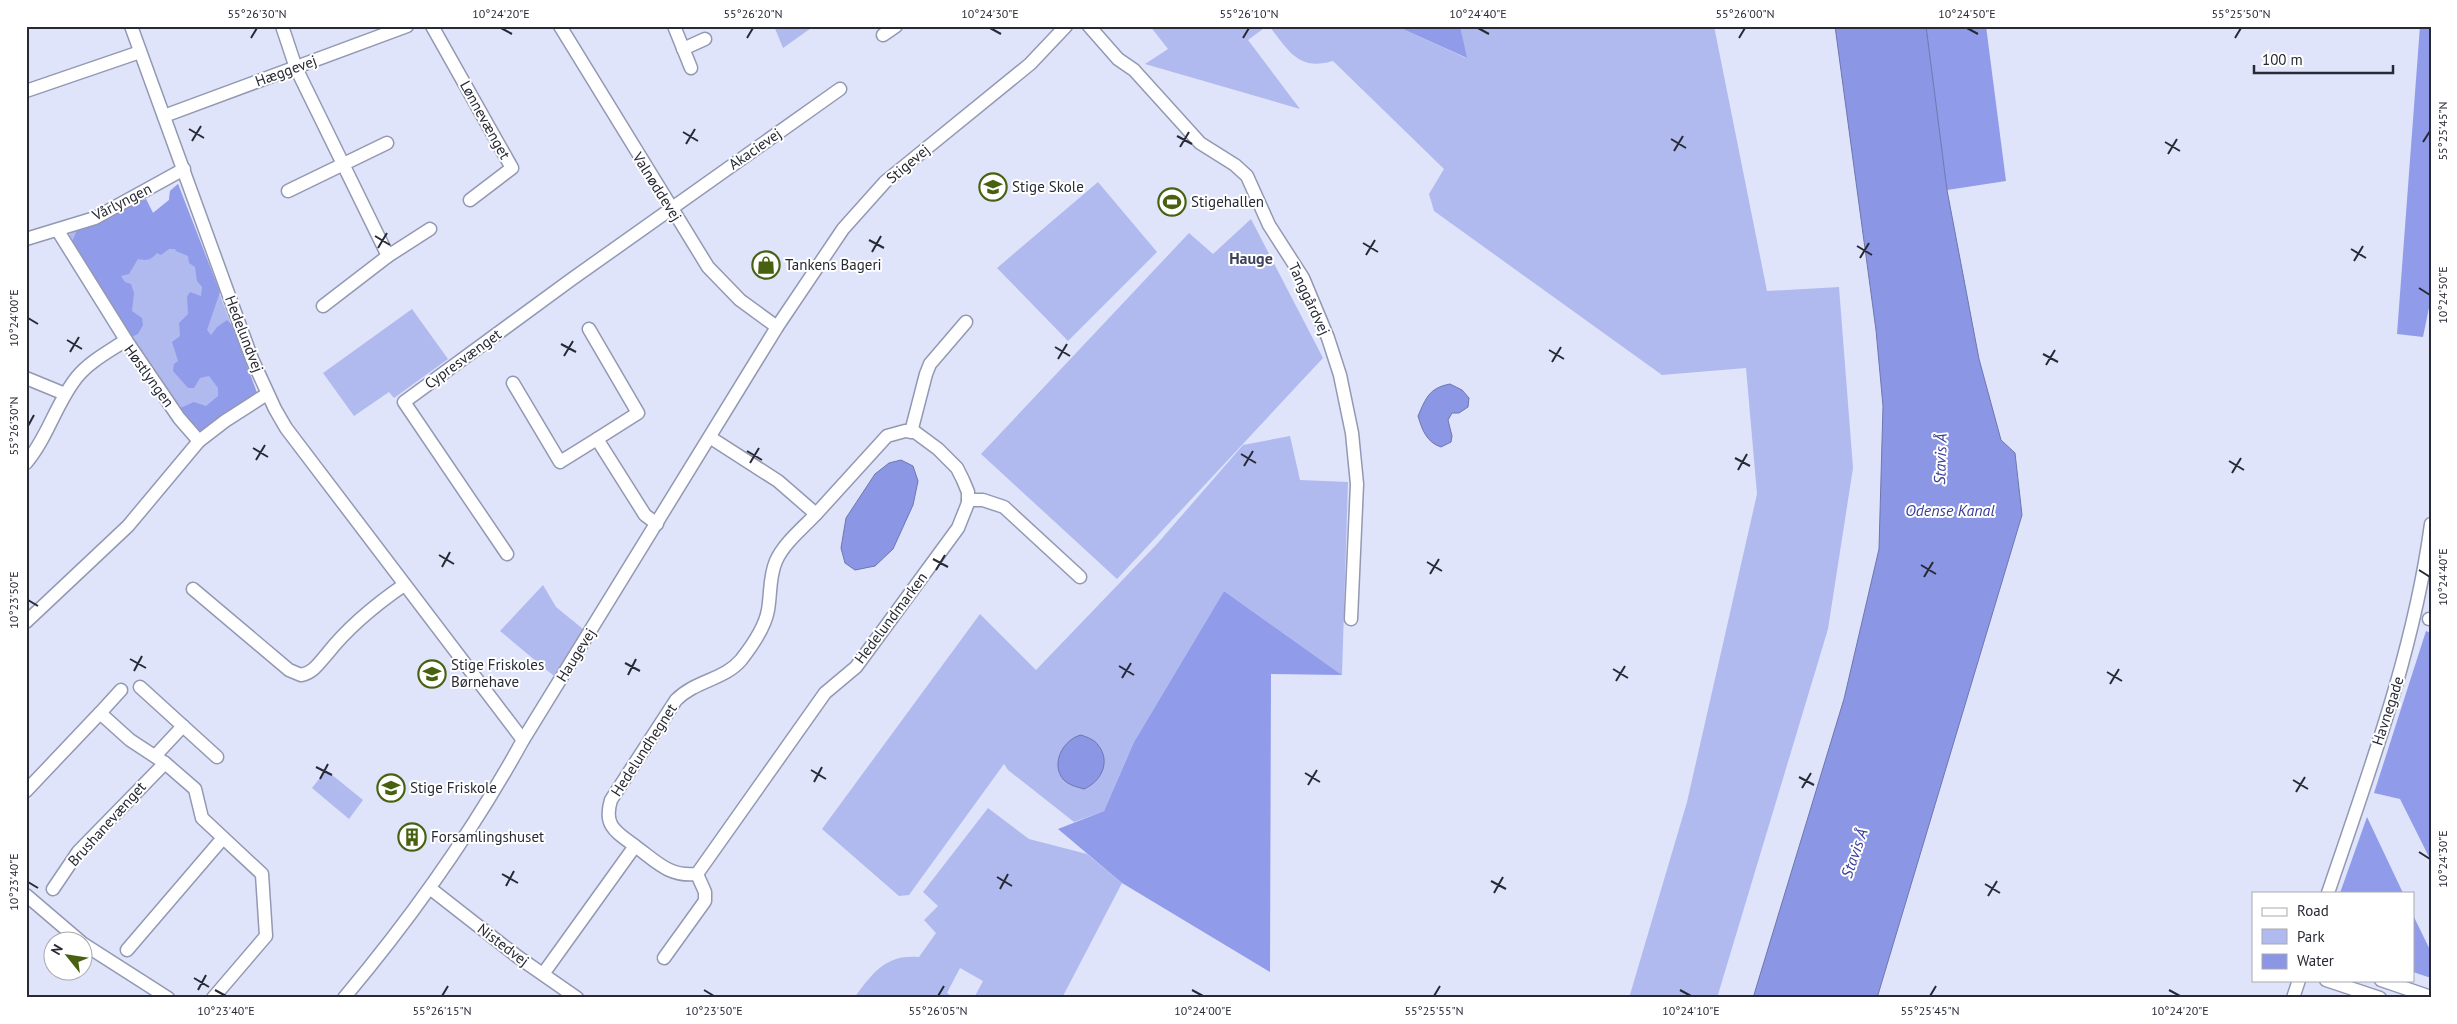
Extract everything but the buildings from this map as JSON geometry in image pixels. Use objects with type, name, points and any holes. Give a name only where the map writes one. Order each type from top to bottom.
[{"type":"street","name":"Hedelundvej","points":[[131,26],[252,359],[267,394],[286,428],[523,740]]},
{"type":"street","points":[[282,26],[296,68],[388,256]]},
{"type":"street","name":"Hæggevej","points":[[164,116],[407,26]]},
{"type":"street","name":"Lønnevænget","points":[[432,26],[512,168],[470,200]]},
{"type":"street","name":"Valnøddevej","points":[[560,26],[671,210],[708,267],[740,300],[778,328]]},
{"type":"street","points":[[674,26],[691,68]]},
{"type":"street","points":[[884,35],[896,26]]},
{"type":"street","name":"Stigevej","points":[[778,328],[843,229],[877,190],[1030,64],[1066,26]]},
{"type":"street","name":"Tanggårdvej","points":[[1089,26],[1118,59],[1134,70],[1200,143],[1235,164],[1247,176],[1269,225],[1303,278],[1336,362],[1352,433],[1357,484],[1351,619]]},
{"type":"street","points":[[683,49],[704,39]]},
{"type":"street","points":[[26,91],[140,52]]},
{"type":"street","name":"Akacievej","points":[[671,210],[840,89]]},
{"type":"street","points":[[288,191],[387,143]]},
{"type":"street","name":"Vårlyngen","points":[[26,239],[58,231],[95,218],[184,168]]},
{"type":"street","name":"Cypresvænget","points":[[507,554],[404,402],[671,210]]},
{"type":"street","points":[[323,306],[388,256],[430,228]]},
{"type":"street","points":[[58,231],[126,340]]},
{"type":"street","points":[[966,322],[930,364],[911,432],[927,440],[957,468],[968,496],[1004,507],[1080,577]]},
{"type":"street","name":"Haugevej","points":[[344,998],[395,937],[431,889],[493,794],[523,740],[778,328]]},
{"type":"street","points":[[513,382],[560,462],[638,412],[590,329]]},
{"type":"street","name":"Høstlyngen","points":[[26,463],[44,437],[65,394],[78,375],[89,365],[126,340],[179,418],[199,441]]},
{"type":"street","points":[[26,378],[65,394]]},
{"type":"street","points":[[26,622],[128,526],[199,441],[225,421],[267,394]]},
{"type":"street","name":"Hedelundhegnet","points":[[635,846],[610,826],[607,813],[611,800],[676,700],[686,690],[720,675],[740,661],[762,629],[766,618],[770,578],[777,558],[887,436],[896,432],[911,432]]},
{"type":"street","points":[[711,438],[778,480],[816,514]]},
{"type":"street","points":[[597,440],[645,515],[658,524]]},
{"type":"street","name":"Hedelundmarken","points":[[697,874],[806,732],[833,684],[856,667],[955,533],[966,514],[968,496]]},
{"type":"street","name":"Havnegade","points":[[2328,892],[2402,668],[2415,615],[2431,524]]},
{"type":"street","points":[[193,589],[289,670],[301,676],[314,669],[342,634],[372,607],[404,585]]},
{"type":"street","points":[[140,687],[217,757]]},
{"type":"street","points":[[26,791],[121,690]]},
{"type":"street","points":[[100,713],[130,740],[160,759],[195,789],[202,818],[262,874],[266,936],[213,998]]},
{"type":"street","name":"Brushanevænget","points":[[53,889],[78,852],[160,759],[183,726]]},
{"type":"street","points":[[127,950],[223,838]]},
{"type":"street","points":[[543,974],[635,846],[670,872],[682,875],[697,874],[705,892],[705,901],[664,958]]},
{"type":"street","name":"Nistedvej","points":[[431,889],[577,998]]},
{"type":"street","points":[[26,895],[70,932]]},
{"type":"street","points":[[92,949],[168,998]]},
{"type":"street","points":[[2293,998],[2298,982]]},
{"type":"street","points":[[2332,982],[2380,998]]},
{"type":"street","points":[[2387,982],[2431,997]]},
{"type":"green space","points":[[774,26],[814,26],[783,48]]},
{"type":"green space","points":[[1150,26],[1267,26],[1248,40],[1300,109],[1145,64],[1168,49]]},
{"type":"green space","points":[[1269,26],[1396,26],[1466,58],[1460,26],[1714,26],[1767,291],[1839,287],[1853,468],[1828,629],[1717,998],[1629,998],[1687,802],[1757,494],[1746,368],[1662,375],[1434,211],[1429,194],[1444,169],[1333,61],[1311,63],[1295,57]]},
{"type":"green space","points":[[1098,182],[1157,252],[1068,341],[997,268]]},
{"type":"green space","points":[[178,184],[257,393],[182,415],[129,338],[68,236],[72,232],[146,199],[153,213],[169,200],[170,191]]},
{"type":"green space","points":[[1251,219],[1323,358],[1117,579],[981,454],[1189,233],[1213,254]]},
{"type":"green space","points":[[412,309],[448,359],[394,398],[389,392],[354,416],[323,373]]},
{"type":"green space","points":[[1290,436],[1300,480],[1348,482],[1342,675],[1224,591],[1134,742],[1104,811],[1074,822],[1008,770],[1004,764],[909,895],[899,896],[822,829],[980,614],[1036,670],[1157,544],[1243,445]]},
{"type":"green space","points":[[543,585],[556,607],[583,629],[554,676],[500,631]]},
{"type":"green space","points":[[326,770],[363,800],[349,819],[312,788]]},
{"type":"green space","points":[[988,808],[1029,839],[1087,854],[1122,883],[1062,998],[974,998],[983,981],[960,968],[947,993],[954,998],[854,998],[881,967],[897,959],[919,957],[936,933],[924,920],[938,906],[923,892]]},
{"type":"shaded area","points":[[1396,26],[1460,26],[1467,58]]},
{"type":"shaded area","points":[[1926,26],[1986,26],[2006,181],[1947,190]]},
{"type":"shaded area","points":[[2420,26],[2431,26],[2431,298],[2423,337],[2397,334]]},
{"type":"shaded area","points":[[178,184],[220,292],[207,330],[211,335],[217,327],[227,320],[232,325],[257,393],[201,432],[194,429],[188,423],[180,408],[194,402],[206,406],[218,396],[218,388],[209,376],[200,378],[194,388],[188,388],[173,371],[174,364],[178,361],[172,342],[180,336],[179,323],[188,314],[187,297],[190,292],[201,296],[202,287],[197,281],[195,267],[189,263],[188,256],[175,249],[169,249],[161,255],[157,253],[149,259],[138,259],[129,274],[121,276],[125,282],[131,284],[134,293],[132,311],[142,318],[143,325],[138,334],[129,338],[71,244],[77,230],[146,199],[153,213],[169,200],[170,191]]},
{"type":"shaded area","points":[[1224,591],[1342,675],[1271,674],[1270,972],[1122,883],[1058,829],[1104,811],[1134,742]]},
{"type":"shaded area","points":[[2426,631],[2431,633],[2431,861],[2400,799],[2374,793]]},
{"type":"shaded area","points":[[2367,817],[2403,892],[2340,892]]},
{"type":"shaded area","points":[[2414,917],[2431,952],[2431,978],[2414,972]]},
{"type":"water","name":"Odense Kanal","points":[[1835,26],[1926,26],[1947,190],[1979,359],[2001,440],[2015,453],[2022,515],[1877,998],[1753,998],[1844,699],[1879,549],[1883,406],[1876,330]]},
{"type":"water","points":[[1450,384],[1462,390],[1469,398],[1468,407],[1459,413],[1452,413],[1448,420],[1452,436],[1451,442],[1441,447],[1428,438],[1418,416],[1423,404],[1433,391]]},
{"type":"water","points":[[901,460],[913,466],[918,481],[913,505],[893,549],[875,566],[855,570],[845,563],[841,548],[846,518],[875,474],[889,463]]},
{"type":"water","points":[[1081,735],[1097,743],[1104,757],[1103,770],[1100,776],[1084,789],[1073,786],[1065,781],[1059,773],[1058,766],[1058,759],[1064,746],[1075,737]]},
{"type":"place","name":"Stige Skole","points":[[993,187]]},
{"type":"place","name":"Stigehallen","points":[[1172,202]]},
{"type":"place","name":"Tankens Bageri","points":[[766,265]]},
{"type":"place","name":"Stige Friskoles Børnehave","points":[[432,674]]},
{"type":"place","name":"Stige Friskole","points":[[391,788]]},
{"type":"place","name":"Forsamlingshuset","points":[[412,837]]},
{"type":"district","name":"Hauge","points":[[1251,258]]},
{"type":"water label","name":"Stavis Å","points":[[1940,459]]},
{"type":"water label","name":"Stavis Å","points":[[1854,853]]}]
